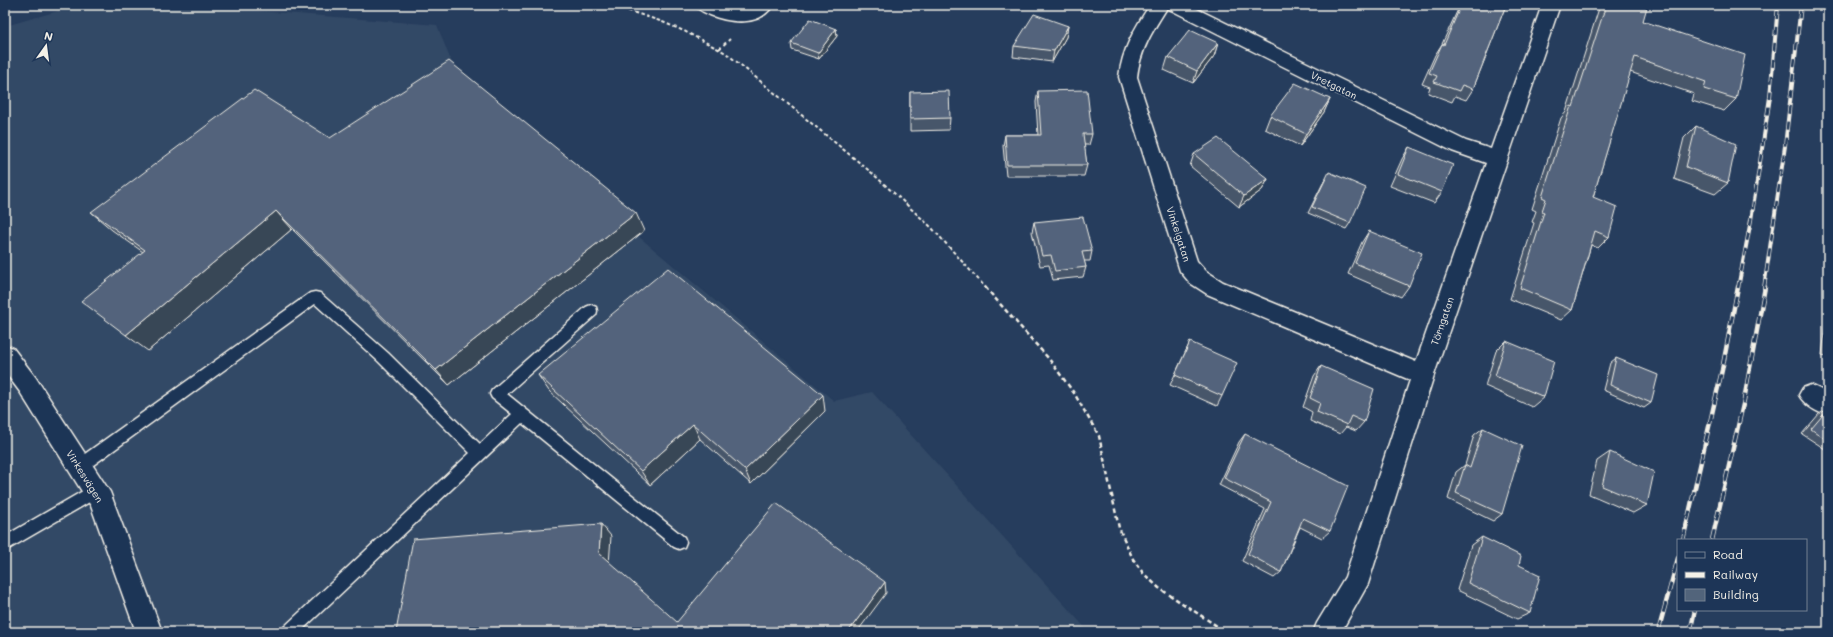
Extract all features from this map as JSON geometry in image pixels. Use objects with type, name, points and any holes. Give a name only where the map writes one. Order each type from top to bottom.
[{"type":"street","points":[[704,5],[732,16],[751,14],[764,5]]},
{"type":"street","name":"Vinkelgatan","points":[[1160,5],[1148,20],[1128,64],[1128,77],[1188,265],[1198,277],[1215,288],[1423,375]]},
{"type":"street","name":"Vretgatan","points":[[1174,5],[1459,146],[1498,159]]},
{"type":"street","name":"Törngatan","points":[[1326,632],[1355,584],[1423,375],[1551,5]]},
{"type":"street","name":"Virkesvägen","points":[[5,354],[28,385],[102,500],[149,632]]},
{"type":"lane","points":[[80,466],[315,297],[383,357],[480,454]]},
{"type":"lane","points":[[591,311],[497,394],[679,542]]},
{"type":"lane","points":[[289,632],[522,414]]},
{"type":"lane","points":[[5,544],[95,491]]},
{"type":"path","points":[[611,5],[666,23],[726,53],[872,173],[931,227],[1049,359],[1074,393],[1098,436],[1119,528],[1125,544],[1136,563],[1159,588],[1226,632]]},
{"type":"shaded area","points":[[79,5],[180,5],[437,25],[461,87],[834,401],[872,392],[1089,632],[5,632],[5,28],[9,25]]},
{"type":"building","points":[[1461,5],[1506,5],[1473,89],[1462,85],[1459,91],[1434,82],[1437,76],[1429,73],[1442,44],[1444,45]]},
{"type":"building","points":[[1606,5],[1640,5],[1647,7],[1643,21],[1745,55],[1736,99],[1704,89],[1706,82],[1635,57],[1593,197],[1617,207],[1609,237],[1595,231],[1572,310],[1520,288],[1544,212],[1542,211],[1546,199],[1542,197],[1571,106],[1573,107]]},
{"type":"building","points":[[1034,14],[1068,26],[1054,51],[1014,46]]},
{"type":"building","points":[[810,19],[836,29],[818,53],[791,43]]},
{"type":"building","points":[[1190,30],[1218,43],[1197,71],[1168,57]]},
{"type":"building","points":[[449,61],[636,213],[436,370],[276,211],[126,335],[81,301],[145,250],[91,212],[254,90],[330,138]]},
{"type":"building","points":[[1295,83],[1330,99],[1306,134],[1270,116]]},
{"type":"building","points":[[1087,90],[1092,134],[1083,134],[1087,165],[1007,165],[1005,135],[1041,135],[1038,91]]},
{"type":"building","points":[[949,91],[950,118],[910,119],[910,92]]},
{"type":"building","points":[[1696,126],[1736,144],[1728,183],[1686,167]]},
{"type":"building","points":[[1218,138],[1268,179],[1244,196],[1194,154]]},
{"type":"building","points":[[1409,147],[1453,165],[1442,192],[1398,174]]},
{"type":"building","points":[[1329,172],[1366,188],[1350,223],[1312,207]]},
{"type":"building","points":[[1083,217],[1092,251],[1082,252],[1086,267],[1055,271],[1051,255],[1042,256],[1034,222]]},
{"type":"building","points":[[1369,231],[1422,253],[1409,286],[1355,263]]},
{"type":"building","points":[[668,268],[823,395],[745,470],[693,424],[641,471],[538,375]]},
{"type":"building","points":[[1506,341],[1554,361],[1544,397],[1495,376]]},
{"type":"building","points":[[1190,342],[1237,363],[1222,396],[1175,375]]},
{"type":"building","points":[[1616,358],[1658,375],[1651,403],[1610,385]]},
{"type":"building","points":[[1321,366],[1374,389],[1364,422],[1351,416],[1347,425],[1317,412],[1320,403],[1310,398]]},
{"type":"building","points":[[1828,409],[1828,441],[1811,429]]},
{"type":"building","points":[[1483,428],[1522,446],[1502,514],[1456,493],[1465,465],[1470,468]]},
{"type":"building","points":[[1245,434],[1348,486],[1330,531],[1303,518],[1281,572],[1248,554],[1271,502],[1224,478]]},
{"type":"building","points":[[1610,452],[1654,472],[1647,505],[1602,486]]},
{"type":"building","points":[[776,503],[885,582],[848,632],[396,632],[413,539],[601,524],[599,553],[677,622]]},
{"type":"building","points":[[1482,537],[1521,556],[1519,565],[1540,575],[1530,613],[1468,583]]},
{"type":"railway","points":[[1738,288],[1751,220],[1770,97],[1778,5]]},
{"type":"railway","points":[[1764,288],[1785,146],[1801,5]]},
{"type":"railway","points":[[1683,539],[1722,370],[1738,287]]},
{"type":"railway","points":[[1712,539],[1744,400],[1765,287]]},
{"type":"railway","points":[[1658,632],[1677,562]]},
{"type":"railway","points":[[1690,632],[1695,611]]}]
